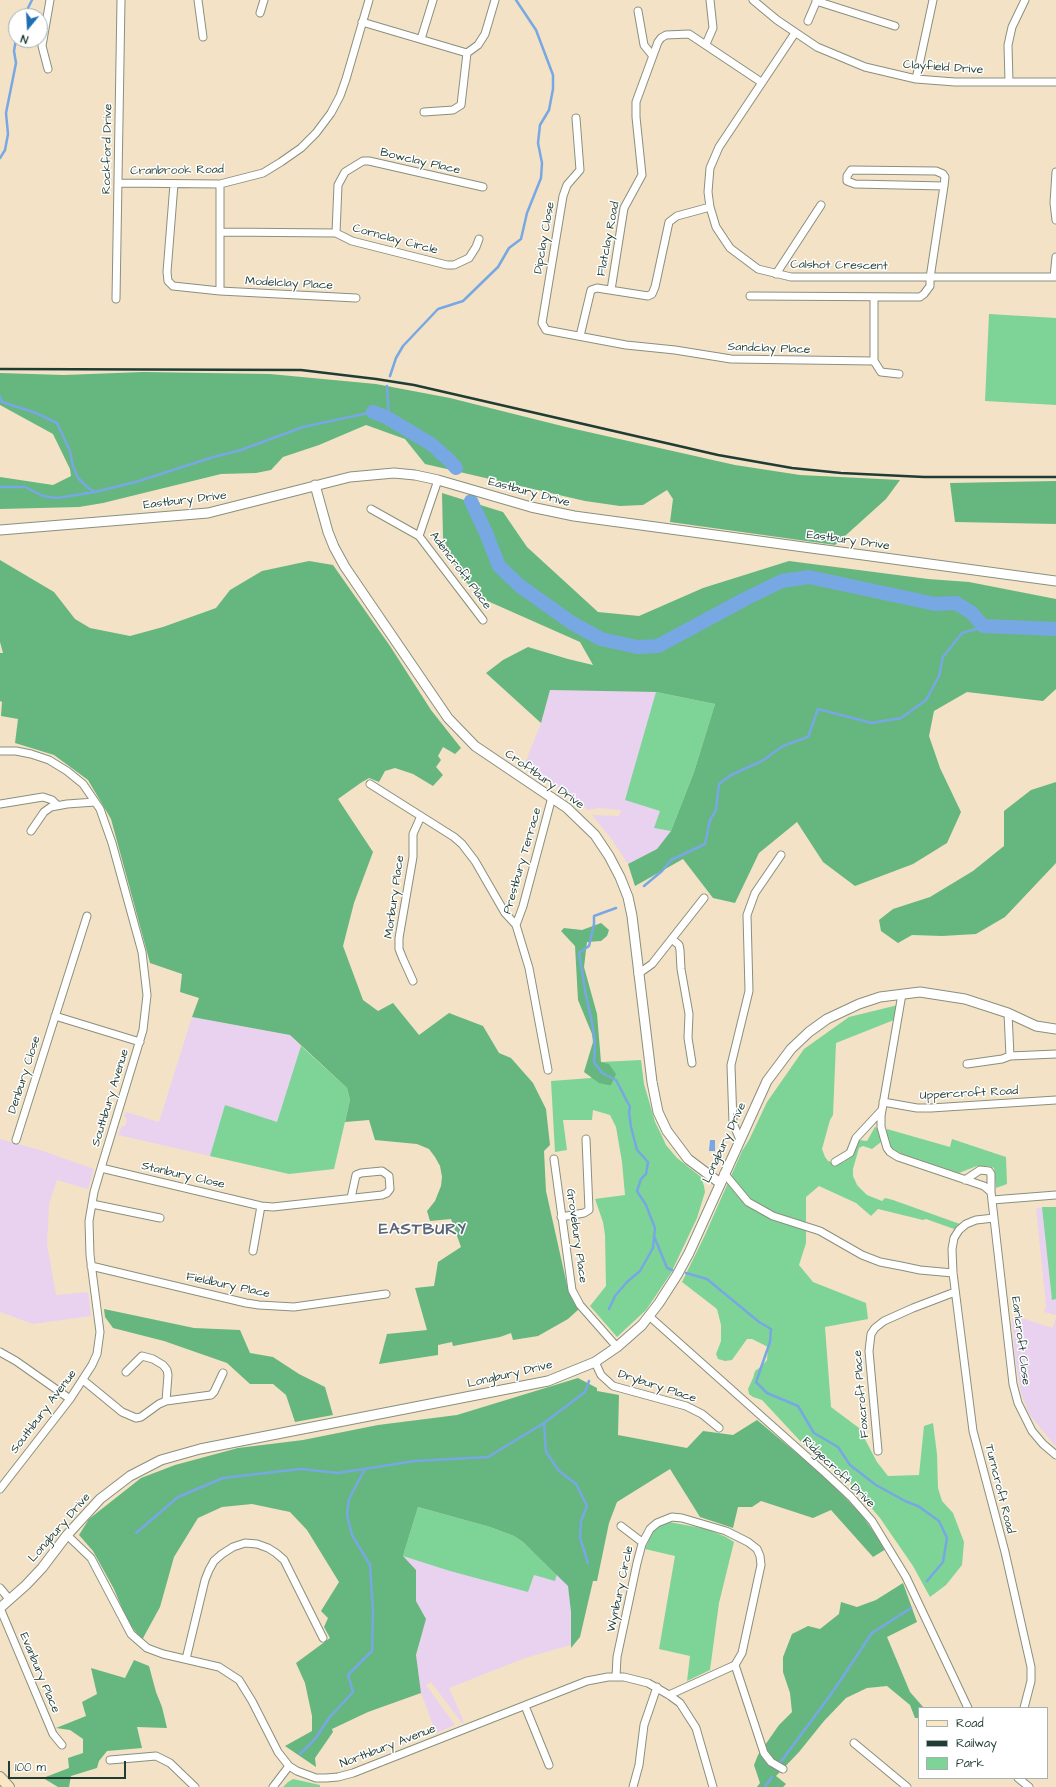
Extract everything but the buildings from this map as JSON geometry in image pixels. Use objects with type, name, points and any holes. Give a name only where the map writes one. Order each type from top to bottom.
[{"type":"main road","points":[[0,1777],[9,1787]]},
{"type":"street","points":[[48,69],[42,46],[50,0]]},
{"type":"street","name":"Rockford Drive","points":[[116,299],[121,0]]},
{"type":"street","points":[[198,0],[203,37]]},
{"type":"street","points":[[260,13],[264,0]]},
{"type":"street","name":"Cranbrook Road","points":[[119,183],[220,184],[262,173],[301,148],[316,133],[331,113],[340,96],[369,0]]},
{"type":"street","points":[[421,39],[433,0]]},
{"type":"street","points":[[424,112],[454,110],[461,105],[467,53],[478,44],[485,34],[495,0]]},
{"type":"street","points":[[706,44],[713,28],[710,0]]},
{"type":"street","name":"Clayfield Drive","points":[[753,0],[794,33],[817,47],[842,59],[865,67],[916,79],[954,82],[1056,82]]},
{"type":"street","points":[[916,79],[933,0]]},
{"type":"street","points":[[1009,82],[1008,45],[1014,21],[1025,0]]},
{"type":"street","points":[[808,21],[817,1],[895,26]]},
{"type":"street","points":[[638,11],[644,45],[652,55]]},
{"type":"street","points":[[362,22],[467,53]]},
{"type":"street","name":"Calshot Crescent","points":[[794,33],[719,147],[714,158],[708,179],[710,207],[716,227],[730,248],[758,269],[791,277],[1055,277]]},
{"type":"street","name":"Flatclay Road","points":[[611,290],[624,208],[642,174],[635,109],[636,102],[658,42],[666,35],[689,34],[761,82]]},
{"type":"street","name":"Dipclay Close","points":[[576,118],[580,170],[567,185],[563,196],[542,323],[546,330],[551,333],[580,336],[626,345],[664,348]]},
{"type":"street","name":"Bowclay Place","points":[[336,233],[338,185],[345,172],[362,161],[369,161],[483,187]]},
{"type":"street","points":[[750,296],[920,297],[928,291],[944,186],[945,177],[940,172],[936,171],[851,170],[847,176],[847,181],[855,184],[944,186]]},
{"type":"street","points":[[1056,172],[1054,203],[1056,220]]},
{"type":"street","name":"Modelclay Place","points":[[174,184],[168,272],[168,281],[173,286],[179,288],[220,291],[356,298]]},
{"type":"street","points":[[220,184],[220,291]]},
{"type":"street","points":[[776,274],[821,205]]},
{"type":"street","points":[[580,336],[591,290],[597,288],[648,296],[652,294],[655,287],[669,222],[677,216],[710,207]]},
{"type":"street","name":"Cornclay Circle","points":[[221,232],[336,233],[352,241],[447,265],[454,265],[469,258],[476,248],[479,239]]},
{"type":"street","points":[[1055,277],[1056,257]]},
{"type":"street","points":[[874,297],[874,361],[881,372],[899,374]]},
{"type":"street","name":"Sandclay Place","points":[[664,348],[731,359],[874,361]]},
{"type":"street","name":"Eastbury Drive","points":[[0,530],[208,513],[350,477],[394,473],[415,475],[438,480],[531,507],[566,515],[1056,581]]},
{"type":"street","name":"Adencroft Place","points":[[419,536],[438,480]]},
{"type":"street","name":"Croftbury Drive","points":[[315,486],[328,532],[345,567],[448,718],[475,746],[567,808],[595,835],[620,877],[628,897],[632,916],[652,1082],[658,1112],[667,1131],[688,1159],[720,1183]]},
{"type":"street","name":"Adencroft Place","points":[[371,509],[419,536],[483,620]]},
{"type":"street","name":"Southbury Avenue","points":[[0,751],[16,751],[48,760],[67,771],[82,784],[95,802],[103,816],[112,843],[142,952],[147,995],[145,1019],[140,1042],[101,1168],[89,1221],[92,1266],[99,1318],[100,1344],[92,1365],[70,1399],[0,1489]]},
{"type":"street","points":[[370,784],[454,837],[469,852],[505,913],[516,925]]},
{"type":"street","points":[[0,804],[43,797],[52,800],[57,805]]},
{"type":"street","name":"Prestbury Terrace","points":[[548,1070],[529,968],[516,925],[523,906],[552,797]]},
{"type":"street","points":[[31,831],[44,812],[51,807],[57,805],[95,802]]},
{"type":"street","name":"Morbury Place","points":[[413,981],[399,949],[399,938],[412,857],[413,834],[421,816]]},
{"type":"street","points":[[740,1140],[733,1123],[731,1065],[749,992],[747,915],[755,893],[781,855]]},
{"type":"street","points":[[638,974],[652,964],[704,898]]},
{"type":"street","name":"Denbury Close","points":[[16,1140],[87,916]]},
{"type":"street","points":[[672,939],[679,946],[680,950],[681,969],[689,1009],[688,1038],[692,1062]]},
{"type":"street","name":"Longbury Drive","points":[[0,1608],[42,1568],[67,1535],[100,1499],[113,1488],[146,1467],[178,1454],[200,1449],[548,1381],[595,1362],[617,1347],[642,1325],[649,1316],[666,1292],[689,1253],[767,1081],[787,1053],[809,1032],[828,1019],[852,1007],[880,997],[920,992],[950,995],[1008,1013],[1036,1026],[1056,1029]]},
{"type":"street","points":[[902,994],[882,1111],[881,1127],[887,1148],[898,1157],[984,1186],[991,1192]]},
{"type":"street","points":[[1008,1013],[1010,1056]]},
{"type":"street","points":[[55,1016],[140,1042]]},
{"type":"street","points":[[967,1064],[1002,1059],[1010,1056],[1056,1054]]},
{"type":"street","name":"Uppercroft Road","points":[[883,1102],[917,1108],[931,1108],[1056,1100]]},
{"type":"street","points":[[835,1162],[850,1154],[856,1138],[882,1111]]},
{"type":"street","points":[[561,1217],[584,1213],[589,1210],[586,1139]]},
{"type":"street","name":"Grovebury Place","points":[[554,1159],[570,1279],[575,1297],[617,1347]]},
{"type":"street","name":"Stanbury Close","points":[[101,1168],[261,1206],[283,1207],[351,1198],[375,1197],[387,1193],[390,1189],[389,1176],[382,1171],[361,1173],[356,1175],[351,1198]]},
{"type":"street","name":"Earlcroft Close","points":[[965,1180],[980,1170],[989,1171],[991,1174],[991,1192],[1013,1384],[1018,1403],[1032,1431],[1043,1444],[1056,1455]]},
{"type":"street","points":[[724,1173],[748,1202],[773,1216],[820,1231],[862,1255],[880,1262],[920,1270],[953,1273],[952,1249],[954,1238],[959,1230],[966,1224],[976,1220],[994,1218]]},
{"type":"street","points":[[992,1200],[1056,1195]]},
{"type":"street","points":[[92,1204],[160,1218]]},
{"type":"street","points":[[252,1251],[261,1206]]},
{"type":"street","name":"Fieldbury Place","points":[[92,1266],[259,1305],[294,1307],[386,1294]]},
{"type":"street","name":"Turncroft Road","points":[[953,1273],[973,1431],[1005,1552],[1031,1668],[1031,1681],[1024,1707]]},
{"type":"street","name":"Foxcroft Place","points":[[878,1451],[869,1350],[871,1334],[875,1328],[884,1321],[955,1292]]},
{"type":"street","name":"Ridgecroft Drive","points":[[649,1316],[823,1471],[851,1497],[872,1521],[888,1545],[906,1577],[968,1707]]},
{"type":"street","points":[[0,1352],[16,1361],[70,1399]]},
{"type":"street","points":[[126,1372],[142,1356],[153,1359],[163,1365],[167,1370],[168,1375],[166,1401]]},
{"type":"street","name":"Drybury Place","points":[[595,1362],[601,1375],[613,1386],[686,1406],[702,1414],[719,1428]]},
{"type":"street","points":[[83,1380],[122,1412],[132,1418],[141,1417],[159,1404],[166,1401],[211,1395],[214,1392],[223,1372]]},
{"type":"street","name":"Wynbury Circle","points":[[616,1677],[617,1657],[642,1542],[650,1529],[657,1522],[672,1517],[682,1518],[726,1531],[748,1542],[757,1549],[760,1556],[761,1565],[743,1647],[735,1665]]},
{"type":"street","points":[[621,1526],[642,1542]]},
{"type":"street","name":"Northbury Avenue","points":[[67,1535],[92,1558],[131,1634],[147,1648],[163,1654],[219,1667],[239,1680],[252,1700],[278,1752],[289,1766],[297,1771],[316,1778],[343,1776],[587,1681],[616,1677],[636,1679],[657,1687],[670,1695],[684,1709],[696,1728],[713,1787]]},
{"type":"street","points":[[186,1659],[205,1580],[209,1570],[222,1554],[233,1546],[244,1543],[257,1544],[268,1548],[276,1552],[284,1560],[323,1638]]},
{"type":"street","points":[[0,1588],[10,1600]]},
{"type":"street","name":"Evanbury Place","points":[[0,1608],[53,1734],[62,1745]]},
{"type":"street","points":[[670,1695],[735,1665],[764,1753],[771,1762],[783,1769]]},
{"type":"street","points":[[632,1787],[639,1765],[640,1742],[644,1725],[657,1687]]},
{"type":"street","points":[[525,1706],[549,1765]]},
{"type":"street","points":[[854,1744],[907,1787]]},
{"type":"street","points":[[110,1760],[156,1756],[170,1763],[195,1787]]},
{"type":"street","points":[[273,1787],[289,1766]]},
{"type":"street","points":[[1019,1779],[1029,1787]]},
{"type":"shaded area","points":[[550,690],[656,692],[671,831],[657,849],[628,864],[610,837],[592,815],[619,816],[621,810],[599,808],[588,810],[569,794],[524,766],[541,723]]},
{"type":"shaded area","points":[[192,1017],[290,1035],[315,1060],[350,1100],[334,1169],[289,1174],[118,1135],[122,1126],[125,1126],[127,1118],[124,1117],[126,1112],[159,1122]]},
{"type":"shaded area","points":[[0,1139],[43,1151],[94,1169],[88,1189],[57,1180],[49,1204],[47,1244],[56,1295],[88,1292],[91,1316],[33,1324],[0,1312]]},
{"type":"shaded area","points":[[1056,1207],[1056,1315],[1044,1312],[1046,1305],[1036,1208]]},
{"type":"shaded area","points":[[1015,1316],[1053,1328],[1056,1317],[1056,1447],[1029,1414],[1021,1393],[1015,1357],[1012,1318]]},
{"type":"shaded area","points":[[418,1507],[490,1527],[557,1574],[568,1586],[571,1612],[571,1645],[525,1658],[449,1688],[464,1722],[462,1723],[431,1682],[426,1685],[455,1725],[436,1733],[421,1693],[416,1657],[426,1619],[416,1601],[416,1570],[403,1556]]},
{"type":"green space","points":[[989,314],[1056,318],[1056,405],[985,401]]},
{"type":"green space","points":[[143,372],[270,374],[376,384],[450,398],[566,427],[735,465],[800,475],[900,480],[886,499],[835,545],[670,522],[673,499],[667,490],[643,505],[620,506],[585,501],[425,464],[405,439],[366,425],[319,445],[283,457],[271,470],[256,473],[221,474],[103,503],[79,507],[0,509],[0,477],[53,485],[71,476],[70,469],[53,434],[0,405],[0,373],[64,375]]},
{"type":"green space","points":[[1056,481],[1056,524],[955,522],[950,483]]},
{"type":"green space","points":[[442,493],[503,512],[527,547],[598,612],[639,616],[703,588],[789,561],[928,579],[969,582],[1056,599],[1056,689],[1043,701],[967,692],[934,711],[929,736],[940,768],[961,812],[947,843],[913,864],[855,886],[823,862],[797,822],[759,853],[735,903],[713,898],[683,859],[635,886],[628,864],[657,849],[671,831],[694,772],[715,704],[656,692],[550,690],[541,723],[486,673],[503,660],[528,647],[593,665],[580,642],[483,599],[459,575],[443,538]]},
{"type":"green space","points":[[0,560],[54,592],[75,619],[90,628],[130,636],[163,627],[216,608],[230,590],[262,571],[309,561],[333,565],[390,646],[431,710],[461,748],[455,754],[443,747],[438,756],[441,760],[436,767],[443,775],[433,786],[413,774],[395,768],[385,771],[379,782],[369,778],[338,799],[373,852],[354,903],[343,946],[363,1000],[378,1011],[393,1003],[419,1035],[449,1013],[483,1026],[499,1053],[511,1058],[533,1083],[546,1109],[550,1145],[544,1151],[546,1191],[567,1285],[579,1309],[568,1319],[538,1336],[513,1340],[511,1333],[500,1337],[453,1346],[452,1342],[438,1345],[438,1355],[379,1364],[387,1334],[427,1330],[415,1288],[434,1286],[438,1262],[461,1247],[451,1219],[430,1221],[427,1211],[435,1201],[441,1186],[442,1177],[440,1166],[429,1149],[417,1144],[375,1140],[369,1120],[345,1122],[350,1100],[347,1088],[290,1035],[192,1017],[199,998],[180,992],[182,974],[150,963],[111,819],[88,780],[54,755],[15,743],[18,719],[1,716],[2,702],[0,701],[0,653],[3,653],[0,642]]},
{"type":"green space","points":[[656,692],[715,704],[694,772],[671,831],[654,828],[660,811],[625,800]]},
{"type":"green space","points":[[1056,782],[1056,863],[1005,917],[976,934],[942,936],[912,935],[898,943],[881,931],[879,920],[893,909],[930,897],[973,871],[1004,846],[1004,811],[1031,790]]},
{"type":"green space","points":[[601,923],[609,930],[607,936],[601,941],[587,942],[584,967],[597,1014],[601,1062],[609,1064],[616,1074],[611,1085],[599,1083],[584,1072],[593,1042],[592,1034],[578,1000],[575,946],[561,931],[564,928],[582,930]]},
{"type":"green space","points":[[898,1005],[899,1018],[836,1043],[833,1115],[830,1120],[822,1149],[828,1161],[835,1163],[844,1162],[850,1156],[859,1140],[867,1141],[875,1127],[879,1128],[881,1142],[872,1149],[863,1146],[859,1148],[853,1169],[853,1176],[857,1185],[867,1195],[882,1201],[885,1198],[893,1200],[960,1224],[954,1229],[926,1219],[923,1220],[878,1209],[871,1216],[856,1203],[819,1186],[806,1197],[806,1243],[799,1265],[813,1282],[866,1303],[868,1319],[825,1327],[831,1407],[859,1428],[877,1462],[888,1476],[919,1475],[924,1426],[933,1423],[937,1454],[938,1488],[942,1501],[953,1513],[964,1542],[962,1565],[946,1585],[930,1597],[913,1566],[880,1518],[849,1482],[802,1443],[762,1400],[749,1394],[748,1389],[755,1371],[767,1360],[768,1347],[752,1339],[747,1339],[732,1360],[725,1361],[718,1359],[716,1354],[721,1341],[721,1325],[717,1309],[682,1282],[705,1235],[742,1151],[749,1140],[767,1102],[804,1049],[849,1017]]},
{"type":"green space","points":[[301,1046],[347,1088],[350,1100],[334,1169],[289,1174],[210,1156],[225,1105],[277,1122]]},
{"type":"green space","points":[[641,1060],[644,1084],[655,1122],[666,1145],[677,1158],[701,1177],[705,1192],[697,1218],[671,1273],[646,1310],[617,1337],[590,1306],[606,1286],[605,1235],[603,1222],[595,1199],[625,1195],[622,1162],[616,1127],[610,1115],[593,1110],[592,1120],[563,1120],[567,1150],[555,1152],[551,1081],[591,1078],[601,1062]]},
{"type":"green space","points":[[887,1129],[950,1147],[952,1139],[1006,1157],[1007,1184],[996,1188],[994,1168],[988,1166],[977,1166],[959,1173],[902,1154],[891,1148],[886,1132]]},
{"type":"green space","points":[[1042,1207],[1056,1207],[1056,1299],[1052,1300]]},
{"type":"green space","points":[[104,1309],[194,1328],[240,1330],[250,1353],[273,1357],[299,1374],[325,1387],[333,1415],[295,1422],[286,1395],[273,1384],[250,1384],[227,1363],[164,1341],[113,1328],[105,1317]]},
{"type":"green space","points":[[578,1378],[597,1388],[597,1391],[619,1395],[618,1435],[687,1448],[703,1431],[733,1435],[757,1420],[824,1476],[861,1514],[886,1549],[873,1557],[831,1510],[813,1518],[761,1501],[752,1507],[738,1507],[733,1528],[700,1517],[670,1469],[617,1502],[609,1523],[597,1581],[593,1581],[580,1637],[571,1648],[571,1612],[568,1586],[523,1542],[514,1536],[490,1527],[418,1507],[403,1556],[416,1570],[416,1601],[426,1619],[416,1655],[421,1693],[368,1712],[332,1729],[333,1732],[315,1758],[316,1767],[285,1746],[312,1731],[312,1716],[305,1683],[296,1663],[330,1638],[324,1627],[328,1618],[321,1611],[339,1582],[307,1530],[290,1512],[252,1504],[222,1507],[198,1518],[174,1557],[160,1607],[142,1640],[128,1622],[114,1589],[93,1551],[79,1535],[89,1519],[141,1478],[175,1465],[238,1448],[303,1440],[378,1425],[457,1415]]},
{"type":"green space","points":[[418,1507],[490,1527],[514,1536],[523,1542],[557,1574],[555,1581],[534,1575],[528,1592],[450,1571],[403,1556]]},
{"type":"green space","points":[[669,1522],[707,1529],[734,1542],[719,1603],[710,1670],[687,1681],[690,1656],[659,1649],[675,1556],[645,1549],[651,1534],[659,1525]]},
{"type":"green space","points":[[903,1583],[917,1622],[887,1637],[910,1692],[923,1707],[918,1707],[918,1718],[915,1718],[910,1705],[887,1686],[867,1688],[846,1698],[776,1776],[786,1784],[783,1787],[757,1787],[760,1783],[754,1765],[758,1755],[779,1725],[792,1712],[790,1693],[783,1672],[783,1657],[792,1634],[808,1626],[820,1629],[839,1614],[841,1602],[857,1607],[876,1600]]},
{"type":"green space","points":[[134,1660],[149,1666],[167,1728],[137,1727],[142,1748],[107,1751],[99,1761],[97,1768],[71,1776],[69,1787],[58,1787],[43,1778],[69,1768],[68,1758],[83,1753],[83,1739],[70,1730],[56,1728],[86,1716],[82,1702],[97,1694],[91,1668],[125,1678]]},
{"type":"green space","points":[[293,1779],[320,1785],[320,1787],[283,1787]]},
{"type":"water","points":[[710,1140],[715,1140],[715,1151],[709,1151]]},
{"type":"waterway","points":[[28,8],[32,0]]},
{"type":"waterway","points":[[390,376],[396,358],[403,346],[438,309],[463,301],[498,267],[509,248],[521,239],[527,213],[541,178],[542,163],[538,143],[540,125],[549,110],[553,89],[553,75],[536,30],[516,0]]},
{"type":"waterway","points":[[0,158],[5,150],[8,134],[6,113],[16,63],[14,48]]},
{"type":"waterway","points":[[387,386],[389,419]]},
{"type":"waterway","points":[[0,397],[2,402],[36,413],[57,423],[70,451],[73,466],[78,478],[88,488],[95,492]]},
{"type":"waterway","points":[[0,487],[25,487],[43,496],[57,498],[95,492],[139,481],[210,458],[241,450],[303,427],[373,412]]},
{"type":"waterway","points":[[373,412],[386,417],[431,444],[456,468]]},
{"type":"waterway","points":[[471,501],[499,566],[520,586],[572,623],[601,639],[637,647],[658,646],[782,581],[809,577],[935,604],[956,603],[972,613],[983,626],[1056,629]]},
{"type":"waterway","points":[[644,886],[662,871],[671,860],[705,844],[710,820],[716,810],[719,784],[731,775],[762,761],[783,746],[808,737],[818,709],[872,723],[901,718],[926,700],[939,676],[943,657],[962,633],[983,626]]},
{"type":"waterway","points":[[609,1309],[615,1296],[627,1282],[640,1271],[653,1248],[655,1228],[646,1205],[637,1191],[641,1179],[646,1174],[648,1162],[637,1150],[631,1127],[629,1112],[630,1107],[616,1080],[602,1073],[594,1062],[595,1044],[592,1022],[579,953],[589,946],[594,924],[594,916],[616,908]]},
{"type":"waterway","points":[[654,1236],[667,1268],[672,1270]]},
{"type":"waterway","points":[[686,1273],[707,1279],[759,1322],[771,1329],[770,1342],[756,1382],[767,1393],[798,1406],[814,1433],[838,1447],[850,1465],[876,1485],[905,1501],[918,1506],[939,1521],[947,1538],[943,1562],[927,1581]]},
{"type":"waterway","points":[[136,1533],[178,1497],[223,1478],[300,1469],[338,1473],[415,1461],[488,1457],[544,1423],[585,1392],[589,1381]]},
{"type":"waterway","points":[[544,1423],[546,1452],[559,1471],[576,1484],[587,1506],[581,1521],[580,1538],[588,1563]]},
{"type":"waterway","points":[[300,1754],[315,1739],[329,1718],[353,1692],[348,1675],[372,1651],[373,1612],[370,1565],[352,1535],[347,1515],[349,1499],[365,1469]]},
{"type":"waterway","points":[[780,1763],[834,1690],[872,1633],[911,1608]]},
{"type":"waterway","points":[[765,1787],[772,1777]]},
{"type":"railway","points":[[0,369],[301,370],[414,385],[718,455],[792,468],[841,473],[924,477],[1056,477]]},
{"type":"district","name":"EASTBURY","points":[[423,1231]]}]
